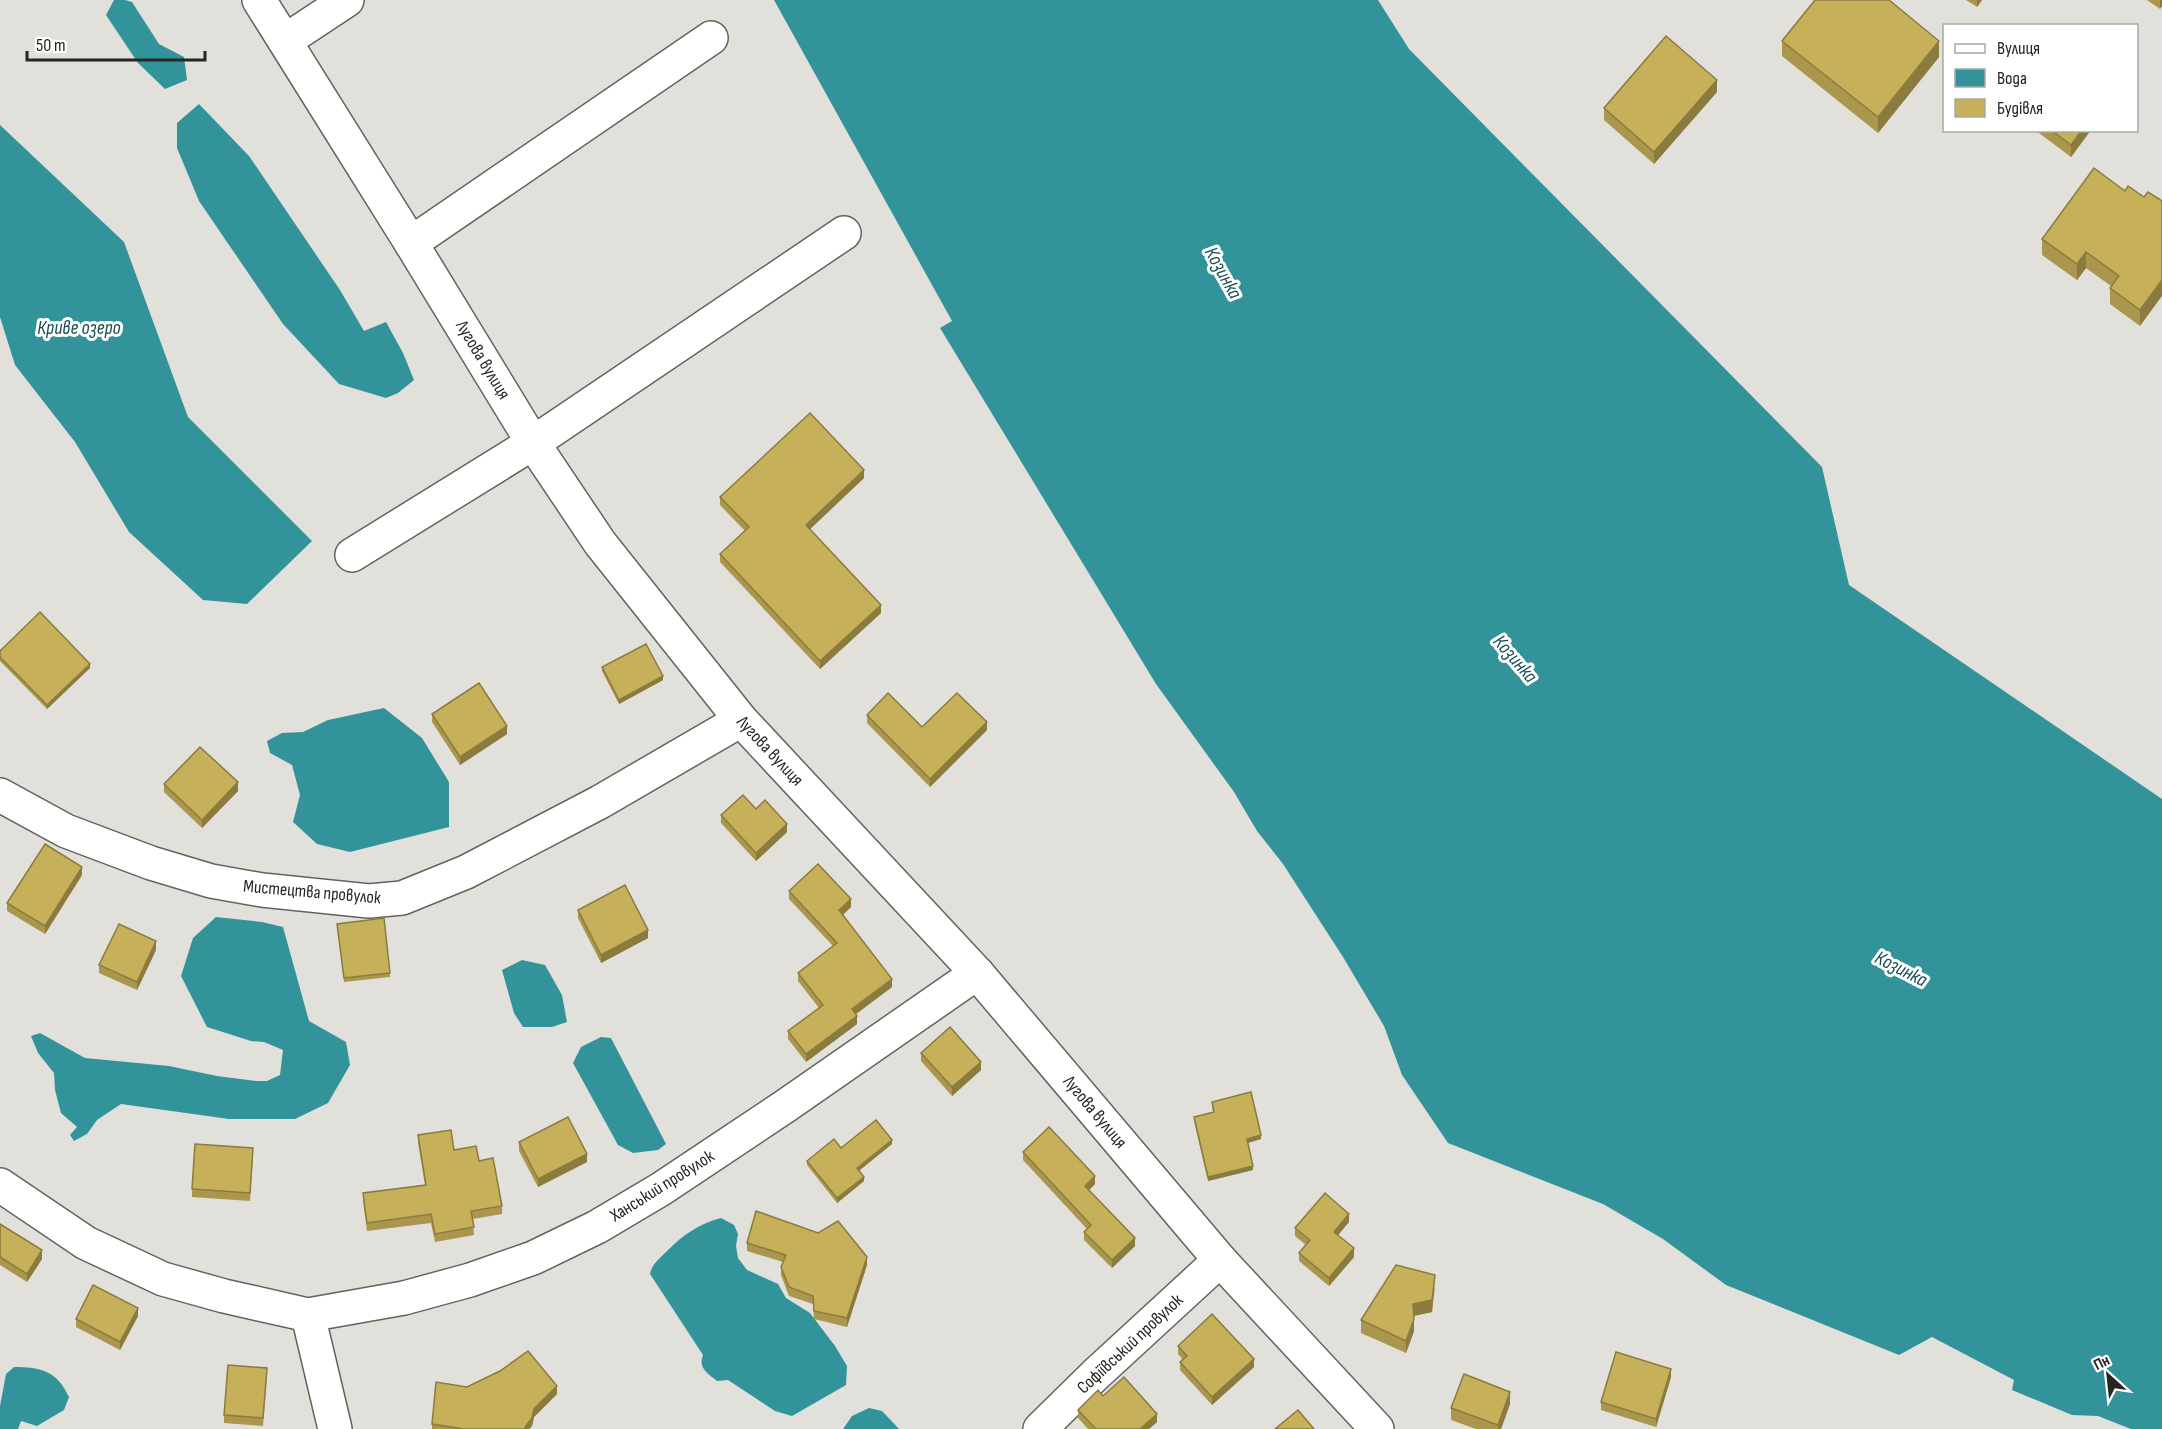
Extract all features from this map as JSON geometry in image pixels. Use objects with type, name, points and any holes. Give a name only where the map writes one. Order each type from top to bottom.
[{"type":"street","name":"Лугова вулиця","points":[[259,0],[533,443],[600,543],[741,720],[977,973],[1220,1260],[1377,1429]]},
{"type":"street","points":[[285,41],[347,0]]},
{"type":"street","points":[[411,243],[711,38]]},
{"type":"street","points":[[352,555],[533,443],[844,233]]},
{"type":"street","name":"Мистецтва провулок","points":[[0,795],[66,831],[151,863],[211,881],[262,890],[357,899],[402,897],[466,872],[600,802],[741,720]]},
{"type":"street","name":"Ханський провулок","points":[[0,1185],[86,1243],[164,1279],[224,1296],[308,1315],[404,1298],[470,1280],[533,1258],[597,1227],[661,1189],[784,1107],[977,973]]},
{"type":"street","name":"Софіївський провулок","points":[[1040,1429],[1220,1260]]},
{"type":"street","points":[[308,1315],[335,1429]]},
{"type":"water","points":[[114,0],[132,2],[159,44],[184,57],[187,80],[165,89],[138,63],[106,15]]},
{"type":"water","name":"Козинка","points":[[774,0],[1378,0],[1409,49],[1822,467],[1849,585],[2162,799],[2162,1429],[2131,1429],[2098,1416],[2072,1415],[2012,1390],[2014,1380],[1932,1337],[1899,1355],[1726,1285],[1663,1239],[1603,1204],[1448,1143],[1402,1075],[1384,1026],[1343,957],[1283,864],[1257,831],[1234,792],[1156,684],[940,328],[952,321]]},
{"type":"water","points":[[199,104],[249,156],[340,290],[364,331],[386,322],[403,353],[414,380],[398,393],[386,398],[339,384],[283,324],[199,201],[177,148],[177,123]]},
{"type":"water","name":"Криве озеро","points":[[0,125],[124,242],[188,417],[312,541],[247,604],[203,600],[129,532],[75,442],[15,365],[0,317]]},
{"type":"water","points":[[384,708],[422,738],[449,782],[449,827],[350,852],[317,844],[293,822],[300,795],[292,765],[270,753],[267,741],[282,733],[303,732],[328,720]]},
{"type":"water","points":[[216,917],[262,922],[283,927],[309,1021],[346,1042],[350,1065],[328,1103],[295,1119],[229,1119],[121,1104],[97,1120],[87,1134],[74,1141],[70,1135],[77,1127],[61,1113],[55,1090],[54,1073],[38,1053],[31,1036],[40,1033],[85,1058],[169,1066],[257,1081],[267,1081],[280,1075],[283,1050],[264,1042],[251,1041],[207,1027],[181,976],[193,938]]},
{"type":"water","points":[[522,960],[545,965],[562,995],[567,1022],[552,1027],[523,1027],[514,1013],[502,970]]},
{"type":"water","points":[[601,1037],[611,1038],[666,1144],[658,1150],[633,1153],[618,1145],[573,1063],[581,1047]]},
{"type":"water","points":[[721,1218],[734,1225],[738,1234],[736,1246],[738,1258],[747,1270],[778,1284],[786,1298],[810,1313],[847,1366],[846,1385],[792,1416],[775,1411],[728,1380],[717,1381],[707,1373],[702,1363],[703,1355],[650,1274],[656,1262],[685,1235],[705,1223]]},
{"type":"water","points":[[14,1367],[47,1372],[59,1381],[69,1397],[64,1410],[37,1426],[21,1421],[18,1429],[0,1429],[0,1406],[6,1374]]},
{"type":"water","points":[[869,1408],[882,1411],[899,1429],[843,1429],[852,1416]]},
{"type":"building","points":[[1815,0],[1889,0],[1939,41],[1878,117],[1782,41]]},
{"type":"building","points":[[1666,36],[1717,80],[1654,152],[1604,108]]},
{"type":"building","points":[[2054,132],[2081,132],[2071,145]]},
{"type":"building","points":[[2094,168],[2125,191],[2128,186],[2144,197],[2148,192],[2162,201],[2162,280],[2140,310],[2110,288],[2119,276],[2086,252],[2077,264],[2042,239]]},
{"type":"building","points":[[810,413],[864,470],[806,525],[881,605],[820,661],[720,554],[749,527],[720,497]]},
{"type":"building","points":[[40,612],[90,664],[47,705],[0,657],[0,651]]},
{"type":"building","points":[[646,644],[663,676],[619,700],[602,667]]},
{"type":"building","points":[[479,683],[507,726],[460,757],[432,714]]},
{"type":"building","points":[[888,693],[922,727],[957,693],[987,722],[930,779],[867,715]]},
{"type":"building","points":[[200,747],[238,782],[202,820],[164,784]]},
{"type":"building","points":[[743,795],[756,809],[765,800],[787,824],[756,853],[721,815]]},
{"type":"building","points":[[45,844],[82,867],[45,926],[7,903]]},
{"type":"building","points":[[818,864],[851,899],[839,910],[892,979],[852,1009],[857,1016],[806,1054],[788,1031],[823,1005],[798,973],[837,943],[789,891]]},
{"type":"building","points":[[625,885],[648,930],[601,955],[578,910]]},
{"type":"building","points":[[384,918],[390,973],[344,978],[337,924]]},
{"type":"building","points":[[119,924],[156,941],[137,982],[99,965]]},
{"type":"building","points":[[950,1027],[981,1062],[952,1087],[921,1053]]},
{"type":"building","points":[[1251,1092],[1261,1135],[1247,1139],[1253,1166],[1208,1177],[1194,1117],[1214,1112],[1212,1102]]},
{"type":"building","points":[[568,1117],[587,1154],[538,1179],[519,1142]]},
{"type":"building","points":[[876,1120],[892,1140],[857,1168],[864,1177],[837,1198],[807,1161],[834,1139],[841,1148]]},
{"type":"building","points":[[1049,1127],[1095,1176],[1085,1186],[1135,1238],[1112,1260],[1084,1232],[1091,1225],[1023,1152]]},
{"type":"building","points":[[451,1130],[454,1150],[476,1146],[479,1161],[493,1158],[502,1206],[471,1211],[474,1227],[435,1234],[431,1214],[367,1223],[363,1193],[426,1185],[418,1135]]},
{"type":"building","points":[[195,1144],[253,1148],[250,1193],[192,1189]]},
{"type":"building","points":[[1325,1193],[1349,1214],[1334,1232],[1354,1248],[1329,1278],[1299,1253],[1310,1240],[1295,1228]]},
{"type":"building","points":[[756,1211],[818,1233],[838,1221],[867,1257],[847,1318],[814,1311],[813,1296],[789,1287],[781,1267],[786,1255],[747,1243]]},
{"type":"building","points":[[0,1224],[42,1250],[27,1274],[0,1257]]},
{"type":"building","points":[[1396,1265],[1435,1275],[1432,1300],[1413,1304],[1414,1319],[1406,1341],[1361,1320]]},
{"type":"building","points":[[93,1285],[138,1308],[120,1342],[76,1319]]},
{"type":"building","points":[[1212,1314],[1254,1359],[1212,1397],[1180,1362],[1187,1356],[1178,1346]]},
{"type":"building","points":[[528,1351],[557,1386],[534,1409],[526,1429],[464,1429],[432,1424],[436,1382],[467,1387],[500,1371]]},
{"type":"building","points":[[1616,1352],[1671,1369],[1656,1419],[1601,1402]]},
{"type":"building","points":[[228,1365],[267,1368],[263,1418],[224,1415]]},
{"type":"building","points":[[1464,1374],[1510,1392],[1498,1425],[1451,1408]]},
{"type":"building","points":[[1124,1377],[1157,1414],[1140,1429],[1096,1429],[1078,1410],[1098,1390],[1103,1396]]},
{"type":"building","points":[[1298,1410],[1314,1429],[1275,1429]]}]
